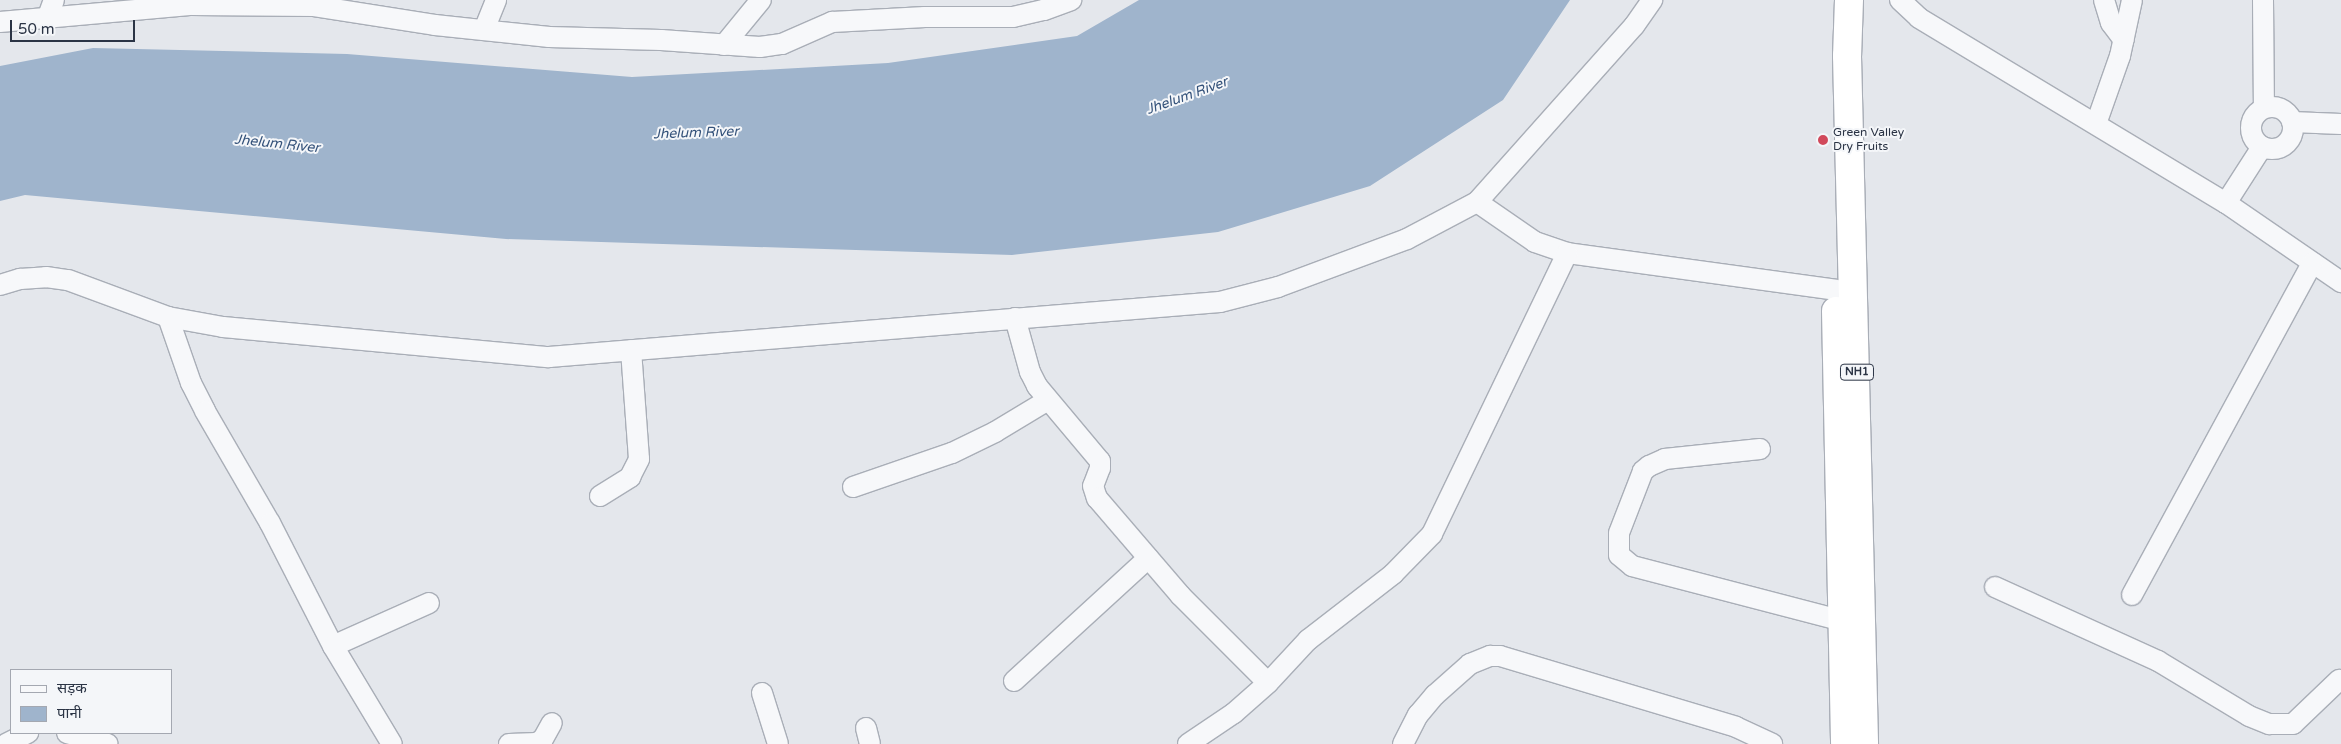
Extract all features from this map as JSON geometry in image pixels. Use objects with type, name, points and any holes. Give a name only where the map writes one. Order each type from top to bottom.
[{"type":"highway","name":"NH1","points":[[1831,0],[1831,134],[1836,290],[1853,624],[1864,744]]},
{"type":"highway","name":"NH1","points":[[1845,744],[1853,624],[1848,56],[1850,0]]},
{"type":"street","points":[[48,19],[54,0]]},
{"type":"street","points":[[484,30],[496,0]]},
{"type":"street","points":[[724,45],[761,0]]},
{"type":"street","points":[[0,22],[192,5],[314,6],[548,37],[661,40],[724,45],[771,46],[815,28],[852,20],[1013,17],[1044,10],[1071,0]]},
{"type":"street","points":[[0,285],[20,279],[68,280],[168,317],[232,328],[549,357],[1220,302],[1278,287],[1388,246],[1449,219],[1477,202],[1634,26],[1652,0]]},
{"type":"street","points":[[1900,0],[1919,18],[2226,203],[2341,282]]},
{"type":"street","points":[[2104,0],[2111,24],[2124,40]]},
{"type":"street","points":[[2096,124],[2124,40],[2132,0]]},
{"type":"street","points":[[2263,0],[2264,108]]},
{"type":"street","points":[[2278,107],[2292,122],[2292,136],[2283,146],[2262,147],[2250,130],[2253,117],[2264,108],[2278,107]]},
{"type":"street","points":[[2292,122],[2341,124]]},
{"type":"street","points":[[2226,203],[2262,147]]},
{"type":"street","points":[[1477,202],[1535,242],[1567,253],[1836,290]]},
{"type":"street","points":[[1188,744],[1234,713],[1268,683],[1308,640],[1393,574],[1432,534],[1567,253]]},
{"type":"street","points":[[2132,595],[2312,263]]},
{"type":"street","points":[[168,317],[191,383],[205,410],[270,523],[334,646],[392,744]]},
{"type":"street","points":[[1015,318],[1030,372],[1048,400],[1100,461],[1100,468],[1093,486],[1097,498],[1180,595],[1268,683]]},
{"type":"street","points":[[600,496],[630,477],[639,459],[631,350]]},
{"type":"street","points":[[852,487],[952,453],[995,432],[1048,400]]},
{"type":"street","points":[[1760,449],[1665,459],[1649,466],[1643,472],[1619,533],[1619,555],[1632,566],[1853,624]]},
{"type":"street","points":[[1014,681],[1148,558]]},
{"type":"street","points":[[1995,587],[2158,662],[2249,716],[2269,724],[2284,726],[2298,721],[2340,680]]},
{"type":"street","points":[[334,646],[430,603]]},
{"type":"street","points":[[1403,744],[1418,715],[1435,696],[1470,664],[1490,656],[1500,656],[1736,728],[1772,744]]},
{"type":"street","points":[[762,693],[778,744]]},
{"type":"street","points":[[509,744],[536,743],[543,739],[552,723]]},
{"type":"street","points":[[6,744],[26,734]]},
{"type":"street","points":[[71,734],[108,744]]},
{"type":"water","name":"Jhelum River","points":[[1139,0],[1570,0],[1503,100],[1370,186],[1218,232],[1012,255],[506,239],[25,195],[0,201],[0,66],[93,48],[347,54],[632,77],[888,63],[1077,36]]},
{"type":"place","name":"Green Valley Dry Fruits","points":[[1823,140]]}]
